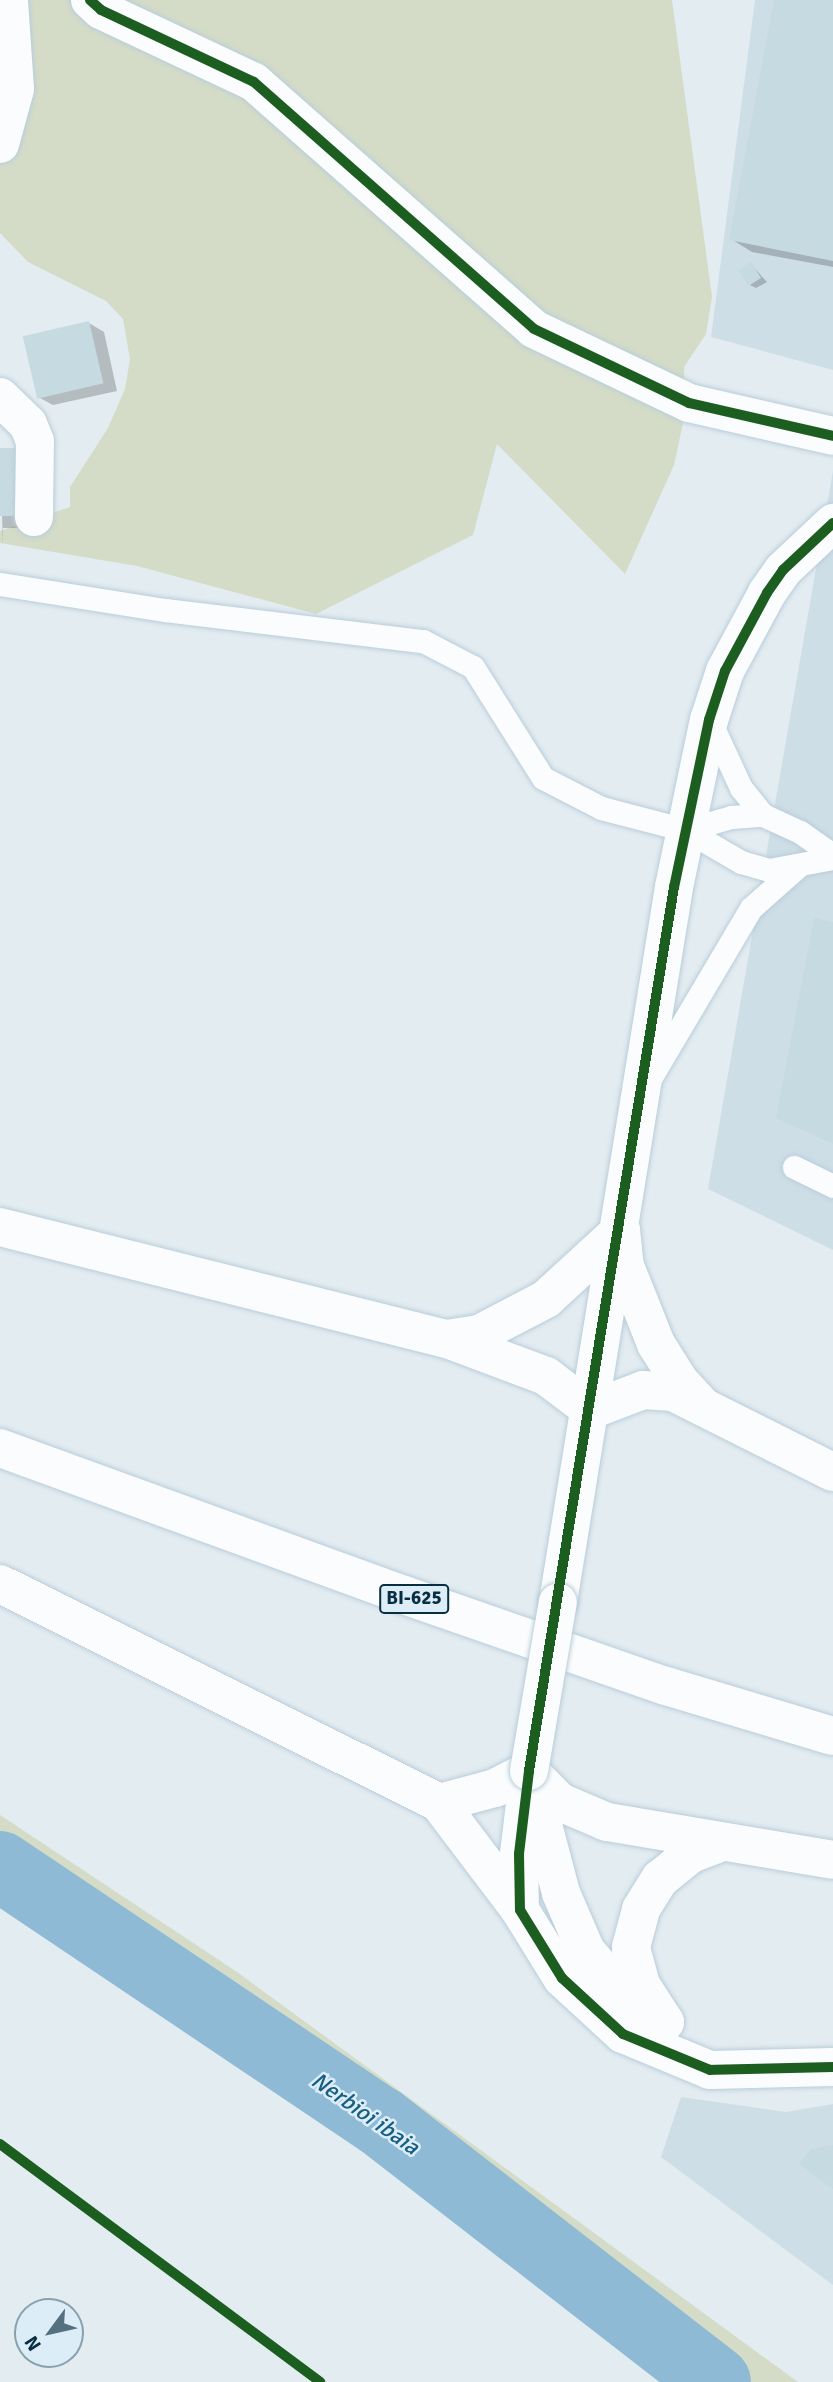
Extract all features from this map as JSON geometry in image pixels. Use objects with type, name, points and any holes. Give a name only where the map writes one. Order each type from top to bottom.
[{"type":"main road","points":[[0,144],[15,89],[9,0]]},
{"type":"main road","points":[[90,0],[101,10],[254,82],[534,329],[689,403],[833,436]]},
{"type":"main road","points":[[0,397],[28,424],[35,441],[34,517]]},
{"type":"main road","points":[[520,1910],[519,1854],[529,1771],[592,1410],[686,830],[709,720],[725,671],[767,593],[783,570],[833,523]]},
{"type":"main road","points":[[0,1227],[447,1339],[546,1376],[592,1410]]},
{"type":"main road","points":[[447,1339],[480,1334],[546,1299],[621,1230]]},
{"type":"main road","points":[[621,1230],[625,1266],[656,1344],[680,1382],[703,1407]]},
{"type":"main road","points":[[592,1410],[643,1390],[673,1392],[833,1472]]},
{"type":"main road","name":"BI-625","points":[[0,1448],[443,1609],[666,1686],[833,1736]]},
{"type":"main road","points":[[0,1584],[439,1803],[520,1910],[562,1978],[623,2034],[710,2070],[833,2067]]},
{"type":"main road","points":[[439,1803],[495,1788],[529,1771]]},
{"type":"main road","points":[[529,1771],[560,1802],[607,1822],[719,1843],[833,1860]]},
{"type":"main road","points":[[529,1771],[561,1893],[586,1951],[618,1988],[665,2022],[709,2042],[776,2053],[833,2050]]},
{"type":"main road","points":[[665,2022],[641,1986],[631,1947],[641,1909],[660,1879],[691,1854],[719,1843]]},
{"type":"lane","points":[[0,583],[165,610],[423,641],[473,667],[543,778],[601,808],[686,830],[741,862],[769,870],[796,868],[833,856]]},
{"type":"lane","points":[[709,720],[741,788],[763,814],[833,856]]},
{"type":"lane","points":[[686,830],[731,817],[763,814]]},
{"type":"lane","points":[[642,1091],[751,908],[796,868]]},
{"type":"lane","points":[[794,1167],[833,1186]]},
{"type":"shaded area","points":[[755,0],[833,0],[833,370],[711,337]]},
{"type":"shaded area","points":[[833,471],[833,1250],[708,1189]]},
{"type":"shaded area","points":[[681,2097],[786,2112],[833,2104],[833,2285],[661,2157]]},
{"type":"green space","points":[[0,0],[672,0],[712,297],[706,334],[684,367],[686,409],[674,465],[625,574],[497,444],[473,535],[316,614],[137,566],[0,543],[0,531],[70,507],[70,487],[108,428],[125,389],[130,359],[123,319],[106,301],[28,262],[0,233]]},
{"type":"green space","points":[[0,1815],[237,1972],[798,2382],[694,2382],[374,2135],[0,1889]]},
{"type":"building","points":[[774,0],[833,0],[833,261],[729,240]]},
{"type":"building","points":[[751,262],[761,278],[748,286],[738,270]]},
{"type":"building","points":[[89,321],[103,383],[37,399],[23,336]]},
{"type":"building","points":[[0,448],[19,448],[19,516],[0,516]]},
{"type":"building","points":[[814,918],[833,922],[833,1144],[776,1118]]},
{"type":"building","points":[[833,2145],[833,2189],[799,2164],[811,2149]]},
{"type":"waterway","name":"Nerbioi ibaia","points":[[0,1866],[380,2121],[716,2382]]},
{"type":"cycle path","points":[[90,0],[101,10],[254,82],[534,329],[689,403],[833,436]]},
{"type":"cycle path","points":[[833,523],[783,570],[767,593],[725,671],[709,720],[674,887],[529,1771],[519,1854],[520,1910],[562,1978],[623,2034],[710,2070],[833,2067]]},
{"type":"cycle path","points":[[0,2144],[320,2382]]}]
